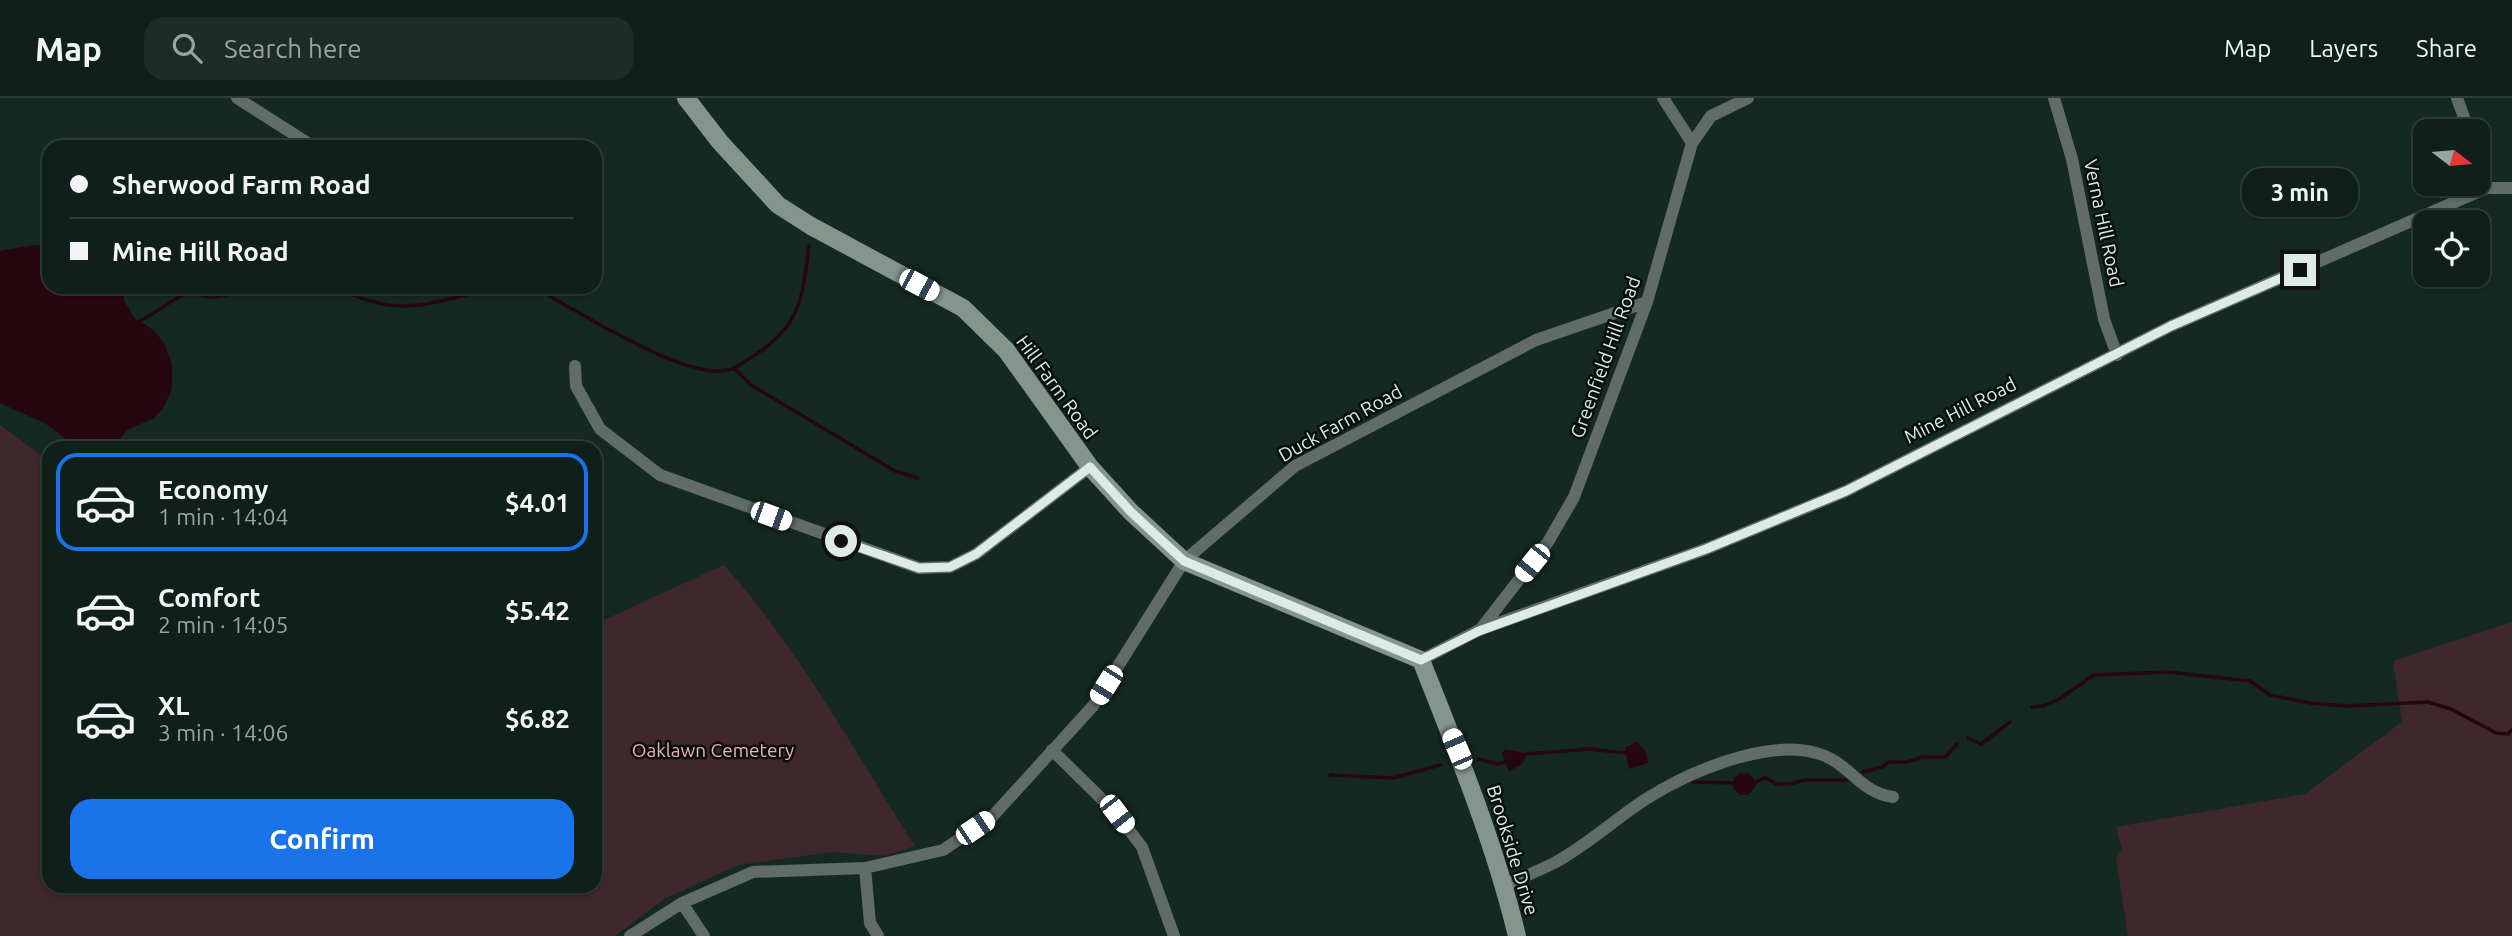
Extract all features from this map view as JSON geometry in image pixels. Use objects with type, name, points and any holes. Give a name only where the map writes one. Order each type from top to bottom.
[{"type":"main road","name":"Hill Farm Road","points":[[686,98],[720,142],[778,205],[963,308],[1006,350],[1090,467],[1131,512],[1184,561],[1421,660]]},
{"type":"main road","name":"Brookside Drive","points":[[1421,660],[1465,768],[1505,885],[1517,936]]},
{"type":"street","points":[[237,98],[303,140]]},
{"type":"street","points":[[1663,98],[1692,143]]},
{"type":"street","name":"Greenfield Hill Road","points":[[1479,631],[1548,542],[1574,497],[1647,302],[1692,143],[1711,116],[1748,98]]},
{"type":"street","name":"Verna Hill Road","points":[[2054,98],[2072,159],[2104,319],[2118,355]]},
{"type":"street","points":[[2458,98],[2465,119]]},
{"type":"street","name":"Mine Hill Road","points":[[2490,188],[2512,188]]},
{"type":"street","name":"Mine Hill Road","points":[[1421,660],[1479,631],[1706,549],[1846,491],[2171,326],[2469,196]]},
{"type":"street","name":"Duck Farm Road","points":[[630,936],[682,903],[753,872],[865,868],[943,850],[991,818],[1093,706],[1184,561],[1295,466],[1536,340],[1647,302]]},
{"type":"street","points":[[575,366],[576,386],[600,429],[660,475],[919,568],[950,567],[976,554],[1090,467]]},
{"type":"street","points":[[1505,885],[1555,862],[1648,798],[1747,754],[1776,749],[1817,753],[1839,762],[1872,793],[1893,797]]},
{"type":"street","points":[[1052,750],[1117,814],[1142,847],[1174,936]]},
{"type":"street","points":[[865,868],[870,923],[878,936]]},
{"type":"street","points":[[682,903],[704,936]]},
{"type":"green space","name":"Oaklawn Cemetery","points":[[0,425],[42,456],[42,893],[602,893],[602,621],[724,565],[777,631],[801,666],[915,846],[885,856],[832,852],[739,865],[666,898],[615,936],[0,936]]},
{"type":"green space","points":[[2512,622],[2512,936],[2128,936],[2116,859],[2122,849],[2116,827],[2305,794],[2402,722],[2393,661]]},
{"type":"shaded area","points":[[33,245],[42,246],[42,294],[124,294],[134,318],[154,330],[165,345],[172,364],[172,389],[164,407],[154,418],[127,430],[119,441],[69,441],[46,424],[0,403],[0,251]]},
{"type":"shaded area","points":[[1637,742],[1645,750],[1648,763],[1629,769],[1625,748]]},
{"type":"shaded area","points":[[1505,749],[1528,754],[1521,765],[1509,771],[1502,753]]},
{"type":"shaded area","points":[[1744,773],[1752,776],[1755,784],[1752,792],[1744,795],[1736,792],[1733,784],[1736,776]]},
{"type":"waterway","points":[[545,294],[654,352],[680,363],[722,371],[746,361],[784,330],[798,306],[809,246]]},
{"type":"waterway","points":[[137,322],[188,294]]},
{"type":"waterway","points":[[197,294],[228,294]]},
{"type":"waterway","points":[[351,294],[397,306],[433,303],[468,294]]},
{"type":"waterway","points":[[734,368],[751,385],[895,471],[918,478]]},
{"type":"waterway","points":[[2032,707],[2043,706],[2059,699],[2094,675],[2168,672],[2250,681],[2270,695],[2310,703],[2346,706],[2428,702],[2451,709],[2496,733],[2508,734],[2512,730]]},
{"type":"waterway","points":[[1968,738],[1981,744],[2010,722]]},
{"type":"waterway","points":[[1863,772],[1882,767],[1889,762],[1945,757],[1957,744]]},
{"type":"waterway","points":[[1526,754],[1589,749],[1626,753]]},
{"type":"waterway","points":[[1478,759],[1497,764],[1510,761]]},
{"type":"waterway","points":[[1330,775],[1393,778],[1440,765]]},
{"type":"waterway","points":[[1755,783],[1765,777],[1776,784],[1804,780],[1847,780]]},
{"type":"waterway","points":[[1693,782],[1737,783]]},
{"type":"route","points":[[841,541],[919,568],[950,567],[976,554],[1090,467],[1131,512],[1184,561],[1421,660],[1479,631],[1706,549],[1846,491],[2060,380],[2118,355],[2171,326],[2300,270]]}]
